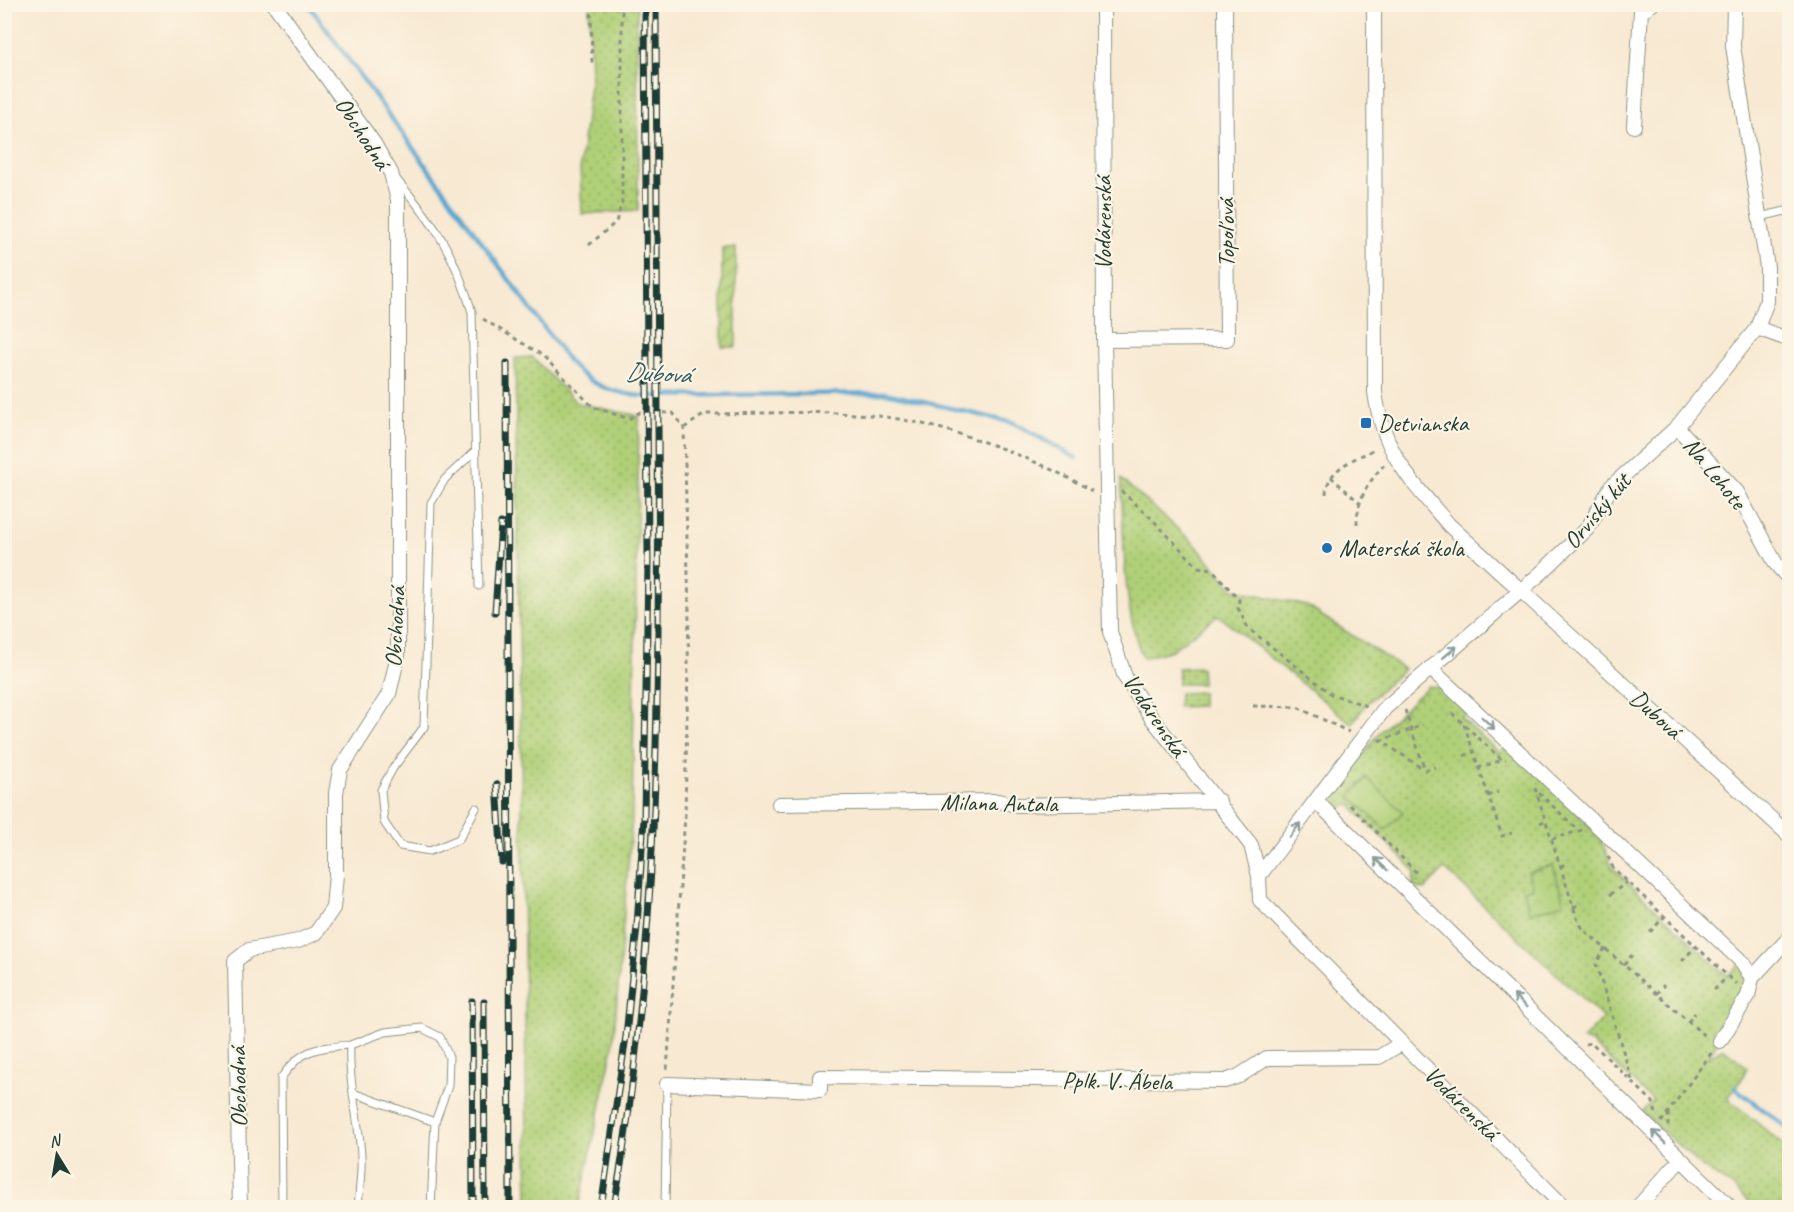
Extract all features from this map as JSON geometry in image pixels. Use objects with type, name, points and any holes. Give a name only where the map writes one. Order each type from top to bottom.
[{"type":"street","name":"Obchodná","points":[[240,1208],[235,961],[249,950],[298,941],[316,933],[333,908],[336,875],[336,793],[340,770],[389,694],[398,655],[398,200],[391,172],[373,142],[274,4]]},
{"type":"street","name":"Vodárenská","points":[[1103,4],[1104,340],[1110,632],[1125,676],[1151,717],[1219,801],[1251,845],[1259,876],[1260,900],[1565,1208]]},
{"type":"street","name":"Topoľová","points":[[1104,340],[1227,339],[1225,4]]},
{"type":"street","points":[[1374,4],[1375,392],[1379,421],[1386,442],[1415,486],[1449,525],[1522,592]]},
{"type":"street","points":[[1634,126],[1641,11],[1652,4]]},
{"type":"street","name":"Orviský kút","points":[[1259,876],[1385,708],[1522,592],[1588,528],[1611,487],[1677,427],[1757,328],[1767,301],[1767,267],[1733,45],[1734,4]]},
{"type":"street","points":[[1757,328],[1790,340]]},
{"type":"street","name":"Na Lehote","points":[[1677,427],[1737,492],[1776,564],[1790,580]]},
{"type":"street","name":"Dubová","points":[[1522,592],[1790,836]]},
{"type":"street","points":[[1430,668],[1742,962],[1752,978]]},
{"type":"street","name":"Milana Antala","points":[[779,804],[998,801],[1017,805],[1219,801]]},
{"type":"street","points":[[1316,801],[1731,1208]]},
{"type":"street","points":[[1718,1044],[1748,996],[1752,978],[1790,937]]},
{"type":"street","name":"Pplk. V. Ábela","points":[[667,1084],[820,1089],[820,1077],[1225,1082],[1267,1058],[1281,1056],[1379,1057],[1402,1042]]},
{"type":"street","points":[[1636,1208],[1681,1159]]},
{"type":"lane","points":[[391,172],[430,218],[459,269],[472,312],[479,586]]},
{"type":"lane","points":[[1760,217],[1790,210]]},
{"type":"lane","points":[[475,451],[445,479],[431,503],[424,727],[393,768],[381,790],[384,822],[400,846],[430,851],[459,839],[476,808]]},
{"type":"lane","points":[[282,1208],[281,1078],[292,1062],[313,1048],[350,1045],[385,1032],[422,1028],[440,1037],[449,1057],[448,1086],[435,1122],[431,1208]]},
{"type":"lane","points":[[350,1045],[349,1076],[362,1159],[358,1208]]},
{"type":"lane","points":[[665,1208],[667,1084]]},
{"type":"lane","points":[[353,1093],[435,1122]]},
{"type":"path","points":[[591,4],[592,64]]},
{"type":"path","points":[[589,245],[616,222],[622,202],[622,4]]},
{"type":"path","points":[[472,312],[542,355],[593,407],[629,419],[640,412],[673,413],[684,428],[689,612],[685,816],[667,1084]]},
{"type":"path","points":[[684,428],[705,414],[886,416],[933,426],[1001,450],[1068,477],[1095,493]]},
{"type":"path","points":[[1326,494],[1326,482],[1337,470],[1377,448]]},
{"type":"path","points":[[1357,525],[1360,503],[1372,478],[1386,464]]},
{"type":"path","points":[[1331,477],[1360,503]]},
{"type":"path","points":[[1113,491],[1122,491],[1198,567],[1212,569],[1239,600],[1238,608],[1248,628],[1332,694],[1370,708]]},
{"type":"path","points":[[1253,706],[1297,707],[1350,732]]},
{"type":"path","points":[[1400,711],[1404,708],[1425,770]]},
{"type":"path","points":[[1450,714],[1458,711]]},
{"type":"path","points":[[1464,724],[1502,836],[1512,833]]},
{"type":"path","points":[[1380,741],[1423,725]]},
{"type":"path","points":[[1378,733],[1375,737],[1380,741],[1425,770],[1436,767]]},
{"type":"path","points":[[1464,756],[1473,752]]},
{"type":"path","points":[[1478,768],[1502,760]]},
{"type":"path","points":[[1527,760],[1573,907],[1583,929],[1688,1022],[1718,1044],[1654,1132]]},
{"type":"path","points":[[1488,796],[1498,792]]},
{"type":"path","points":[[1537,792],[1579,831]]},
{"type":"path","points":[[1539,823],[1546,820]]},
{"type":"path","points":[[1551,839],[1590,828]]},
{"type":"path","points":[[1606,851],[1613,868],[1748,996]]},
{"type":"path","points":[[1560,866],[1569,864]]},
{"type":"path","points":[[1610,895],[1627,882]]},
{"type":"path","points":[[1573,907],[1582,904]]},
{"type":"path","points":[[1650,932],[1664,917]]},
{"type":"path","points":[[1682,961],[1695,947]]},
{"type":"path","points":[[1605,948],[1596,964],[1633,1082]]},
{"type":"path","points":[[1624,965],[1632,955]]},
{"type":"path","points":[[1714,990],[1727,977]]},
{"type":"path","points":[[1656,993],[1664,985]]},
{"type":"path","points":[[1688,1022],[1695,1013]]},
{"type":"green space","points":[[589,5],[637,5],[638,211],[582,214],[580,166],[591,76]]},
{"type":"green space","points":[[722,248],[736,248],[736,347],[722,347]]},
{"type":"green space","points":[[532,357],[577,403],[639,416],[632,818],[613,1047],[579,1207],[528,1207],[515,358]]},
{"type":"green space","points":[[1121,479],[1194,543],[1233,589],[1307,606],[1404,669],[1367,703],[1352,724],[1218,615],[1172,650],[1143,658],[1131,618],[1128,594]]},
{"type":"green space","points":[[1201,667],[1202,684],[1178,684],[1178,668]]},
{"type":"green space","points":[[1428,686],[1444,689],[1469,711],[1461,718],[1500,753],[1507,744],[1527,760],[1600,838],[1613,868],[1727,976],[1742,962],[1748,996],[1707,1058],[1723,1048],[1747,1067],[1741,1080],[1727,1098],[1789,1149],[1789,1207],[1753,1207],[1733,1187],[1703,1168],[1642,1112],[1653,1101],[1592,1043],[1583,1040],[1603,1018],[1445,869],[1424,890],[1412,887],[1415,871],[1350,805],[1324,809],[1379,733]]},
{"type":"green space","points":[[1202,692],[1202,706],[1178,707],[1179,693]]},
{"type":"green space","points":[[1367,778],[1403,812],[1386,830],[1350,796]]},
{"type":"green space","points":[[1553,865],[1564,903],[1530,913],[1524,890],[1533,888],[1528,872]]},
{"type":"waterway","name":"Dubová","points":[[308,4],[570,363],[593,382],[610,390],[640,396],[886,393],[1014,423],[1076,458]]},
{"type":"waterway","name":"Dubová","points":[[1735,1088],[1790,1130]]},
{"type":"railway","points":[[601,1208],[626,1036],[637,926],[644,818],[648,562],[645,4]]},
{"type":"railway","points":[[614,1208],[629,1110],[640,1012],[654,816],[659,522],[656,4]]},
{"type":"railway","points":[[507,363],[510,1208]]},
{"type":"railway","points":[[495,612],[501,523]]},
{"type":"railway","points":[[497,784],[502,862]]},
{"type":"railway","points":[[472,1001],[473,1208]]},
{"type":"railway","points":[[484,1002],[485,1208]]},
{"type":"place","name":"Detvianska","points":[[1366,423]]},
{"type":"place","name":"Materská škola","points":[[1327,548]]}]
